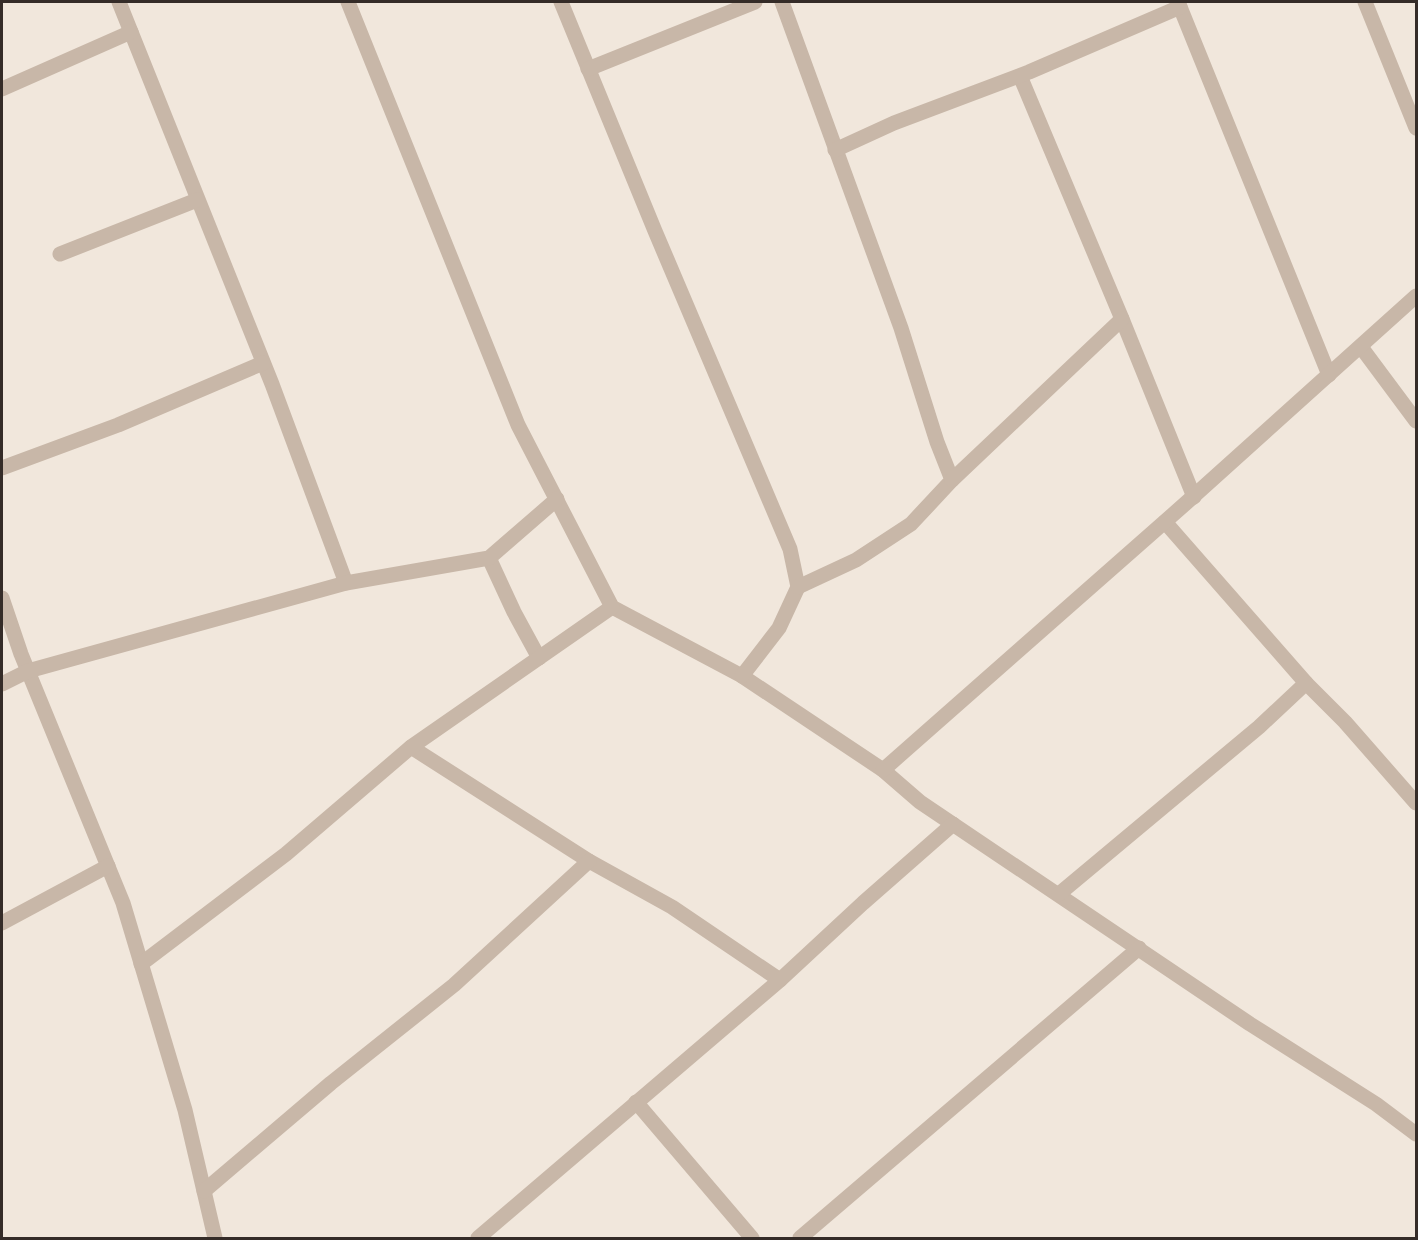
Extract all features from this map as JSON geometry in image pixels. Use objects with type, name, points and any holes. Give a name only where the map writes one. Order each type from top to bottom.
[{"type":"street","points":[[119,2],[263,363],[346,583]]},
{"type":"street","points":[[348,2],[518,425],[612,607],[742,676],[883,770],[920,802],[1251,1024],[1376,1104],[1416,1134]]},
{"type":"street","points":[[561,2],[790,549],[798,587],[779,628],[742,676]]},
{"type":"street","points":[[588,69],[755,2]]},
{"type":"street","points":[[782,2],[901,328],[937,442],[952,480]]},
{"type":"street","points":[[1365,2],[1416,128]]},
{"type":"street","points":[[835,150],[894,123],[1020,76],[1179,4],[1329,375]]},
{"type":"street","points":[[2,89],[131,32]]},
{"type":"street","points":[[1020,76],[1194,497]]},
{"type":"street","points":[[60,254],[197,200]]},
{"type":"street","points":[[883,770],[1194,497],[1416,296]]},
{"type":"street","points":[[798,587],[856,560],[911,524],[952,480],[1122,319]]},
{"type":"street","points":[[1361,347],[1416,421]]},
{"type":"street","points":[[2,468],[118,425],[263,363]]},
{"type":"street","points":[[2,684],[28,671],[346,583],[489,558],[557,499]]},
{"type":"street","points":[[1165,522],[1306,683],[1345,722],[1416,803]]},
{"type":"street","points":[[489,558],[539,658]]},
{"type":"street","points":[[2,598],[28,671],[123,903],[185,1110],[215,1239]]},
{"type":"street","points":[[141,964],[286,854],[411,747],[612,607]]},
{"type":"street","points":[[1059,894],[1259,727],[1306,683]]},
{"type":"street","points":[[411,747],[589,861],[672,907],[780,980]]},
{"type":"street","points":[[478,1239],[780,980],[953,824]]},
{"type":"street","points":[[204,1191],[331,1083],[453,985],[589,861]]},
{"type":"street","points":[[2,923],[108,866]]},
{"type":"street","points":[[800,1239],[1139,948]]},
{"type":"street","points":[[636,1102],[752,1239]]}]
